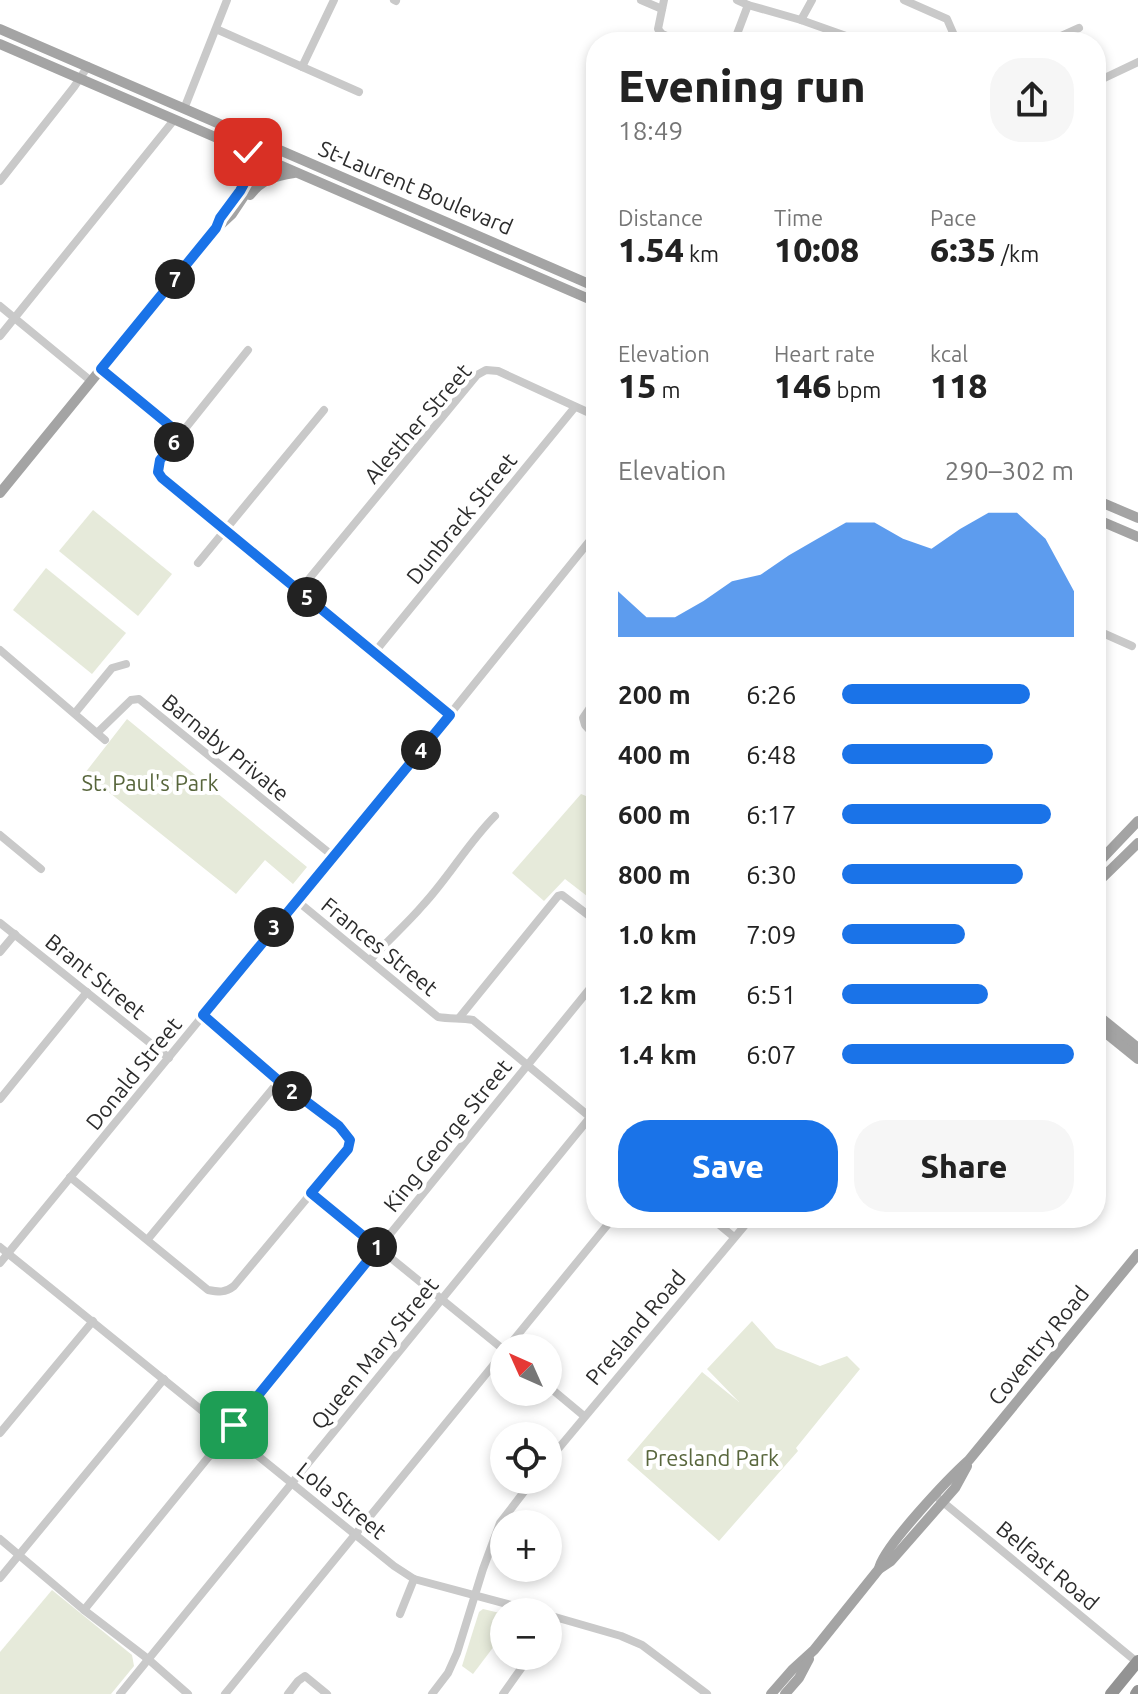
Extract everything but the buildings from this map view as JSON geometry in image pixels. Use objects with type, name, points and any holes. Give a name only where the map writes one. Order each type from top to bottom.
[{"type":"highway","points":[[1111,1694],[1138,1662]]},
{"type":"main road","name":"St-Laurent Boulevard","points":[[0,29],[586,283]]},
{"type":"main road","name":"St-Laurent Boulevard","points":[[0,44],[586,298]]},
{"type":"main road","points":[[216,138],[239,165],[240,191]]},
{"type":"main road","points":[[240,205],[268,144]]},
{"type":"main road","points":[[0,493],[216,228],[262,157]]},
{"type":"main road","points":[[216,228],[227,221],[256,187],[266,180],[276,175],[296,173]]},
{"type":"main road","points":[[1106,504],[1138,518]]},
{"type":"main road","points":[[1106,524],[1138,537]]},
{"type":"main road","points":[[1106,855],[1138,821]]},
{"type":"main road","points":[[1106,874],[1138,843]]},
{"type":"main road","points":[[1106,1022],[1138,1048]]},
{"type":"main road","points":[[1106,1033],[1138,1059]]},
{"type":"main road","name":"Coventry Road","points":[[771,1694],[814,1650],[879,1569],[891,1561],[938,1498],[955,1488],[969,1460],[1138,1254]]},
{"type":"main road","name":"Coventry Road","points":[[785,1694],[799,1678],[814,1650]]},
{"type":"street","points":[[184,109],[227,0]]},
{"type":"street","points":[[302,67],[334,0]]},
{"type":"street","points":[[641,0],[663,4],[658,29],[660,32]]},
{"type":"street","points":[[737,0],[801,20],[822,32]]},
{"type":"street","points":[[801,20],[812,0]]},
{"type":"street","points":[[904,0],[947,19],[953,32]]},
{"type":"street","points":[[738,32],[748,5]]},
{"type":"street","points":[[1070,32],[1079,28]]},
{"type":"street","points":[[216,29],[359,92]]},
{"type":"street","points":[[1106,77],[1138,62]]},
{"type":"street","points":[[0,181],[88,66]]},
{"type":"street","points":[[0,336],[174,120]]},
{"type":"street","points":[[0,306],[91,381]]},
{"type":"street","points":[[248,350],[180,434],[158,465],[158,472],[450,715]]},
{"type":"street","points":[[101,369],[180,434]]},
{"type":"street","name":"Alesther Street","points":[[299,591],[477,375],[486,370],[498,371],[586,412]]},
{"type":"street","name":"Dunbrack Street","points":[[374,653],[575,407]]},
{"type":"street","points":[[198,563],[324,410]]},
{"type":"street","name":"Donald Street","points":[[0,1263],[4,1250],[70,1177],[169,1058],[586,545]]},
{"type":"street","points":[[1106,634],[1132,646]]},
{"type":"street","points":[[0,650],[105,740]]},
{"type":"street","points":[[75,713],[112,668],[126,664]]},
{"type":"street","name":"Barnaby Private","points":[[97,733],[131,700],[139,699],[333,856]]},
{"type":"street","points":[[370,960],[424,905],[479,832],[495,816]]},
{"type":"street","points":[[0,835],[41,869]]},
{"type":"street","points":[[459,1018],[558,896],[562,895],[586,913]]},
{"type":"street","name":"Frances Street","points":[[296,900],[438,1017],[473,1020],[586,1111]]},
{"type":"street","name":"Brant Street","points":[[0,923],[169,1058]]},
{"type":"street","points":[[0,952],[15,934]]},
{"type":"street","points":[[0,1099],[87,992]]},
{"type":"street","name":"King George Street","points":[[84,1610],[586,993]]},
{"type":"street","points":[[70,1177],[208,1290],[221,1292],[234,1286],[348,1149],[350,1140],[339,1126],[279,1081],[203,1015]]},
{"type":"street","points":[[148,1239],[279,1081]]},
{"type":"street","name":"Queen Mary Street","points":[[120,1694],[441,1299],[586,1127]]},
{"type":"street","points":[[311,1193],[490,1338]]},
{"type":"street","points":[[518,1334],[605,1228]]},
{"type":"street","points":[[723,1228],[734,1237]]},
{"type":"street","name":"Presland Road","points":[[562,1444],[742,1228]]},
{"type":"street","name":"Lola Street","points":[[4,1250],[394,1566],[414,1579],[490,1600]]},
{"type":"street","points":[[0,1433],[93,1321]]},
{"type":"street","points":[[225,1694],[490,1369]]},
{"type":"street","points":[[0,1578],[164,1379]]},
{"type":"street","points":[[562,1398],[584,1416]]},
{"type":"street","points":[[432,1694],[452,1666],[500,1523],[522,1494]]},
{"type":"street","name":"Belfast Road","points":[[938,1498],[1138,1662]]},
{"type":"street","points":[[0,1539],[188,1694]]},
{"type":"street","points":[[400,1614],[414,1579]]},
{"type":"street","points":[[562,1619],[642,1645],[707,1694]]},
{"type":"street","points":[[503,1694],[520,1670]]},
{"type":"street","points":[[288,1694],[305,1676],[327,1694]]},
{"type":"green space","points":[[93,510],[172,574],[138,616],[59,551]]},
{"type":"green space","points":[[46,568],[126,633],[92,674],[13,610]]},
{"type":"green space","name":"St. Paul's Park","points":[[127,719],[307,867],[293,884],[265,860],[236,894],[85,773]]},
{"type":"green space","points":[[581,794],[586,796],[586,895],[565,879],[544,901],[512,873]]},
{"type":"green space","name":"Presland Park","points":[[752,1321],[776,1348],[820,1366],[847,1356],[860,1369],[796,1448],[798,1451],[719,1541],[627,1460],[702,1372],[739,1402],[707,1369]]},
{"type":"green space","points":[[52,1590],[132,1655],[134,1666],[111,1694],[0,1694],[0,1652]]},
{"type":"green space","points":[[483,1609],[490,1611],[490,1652],[473,1674],[462,1666],[479,1612]]},
{"type":"route","points":[[234,1425],[378,1248],[311,1193],[348,1149],[350,1140],[339,1126],[279,1081],[203,1015],[450,715],[162,478],[158,472],[160,460],[180,434],[101,369],[216,228],[259,156],[248,152]]}]
